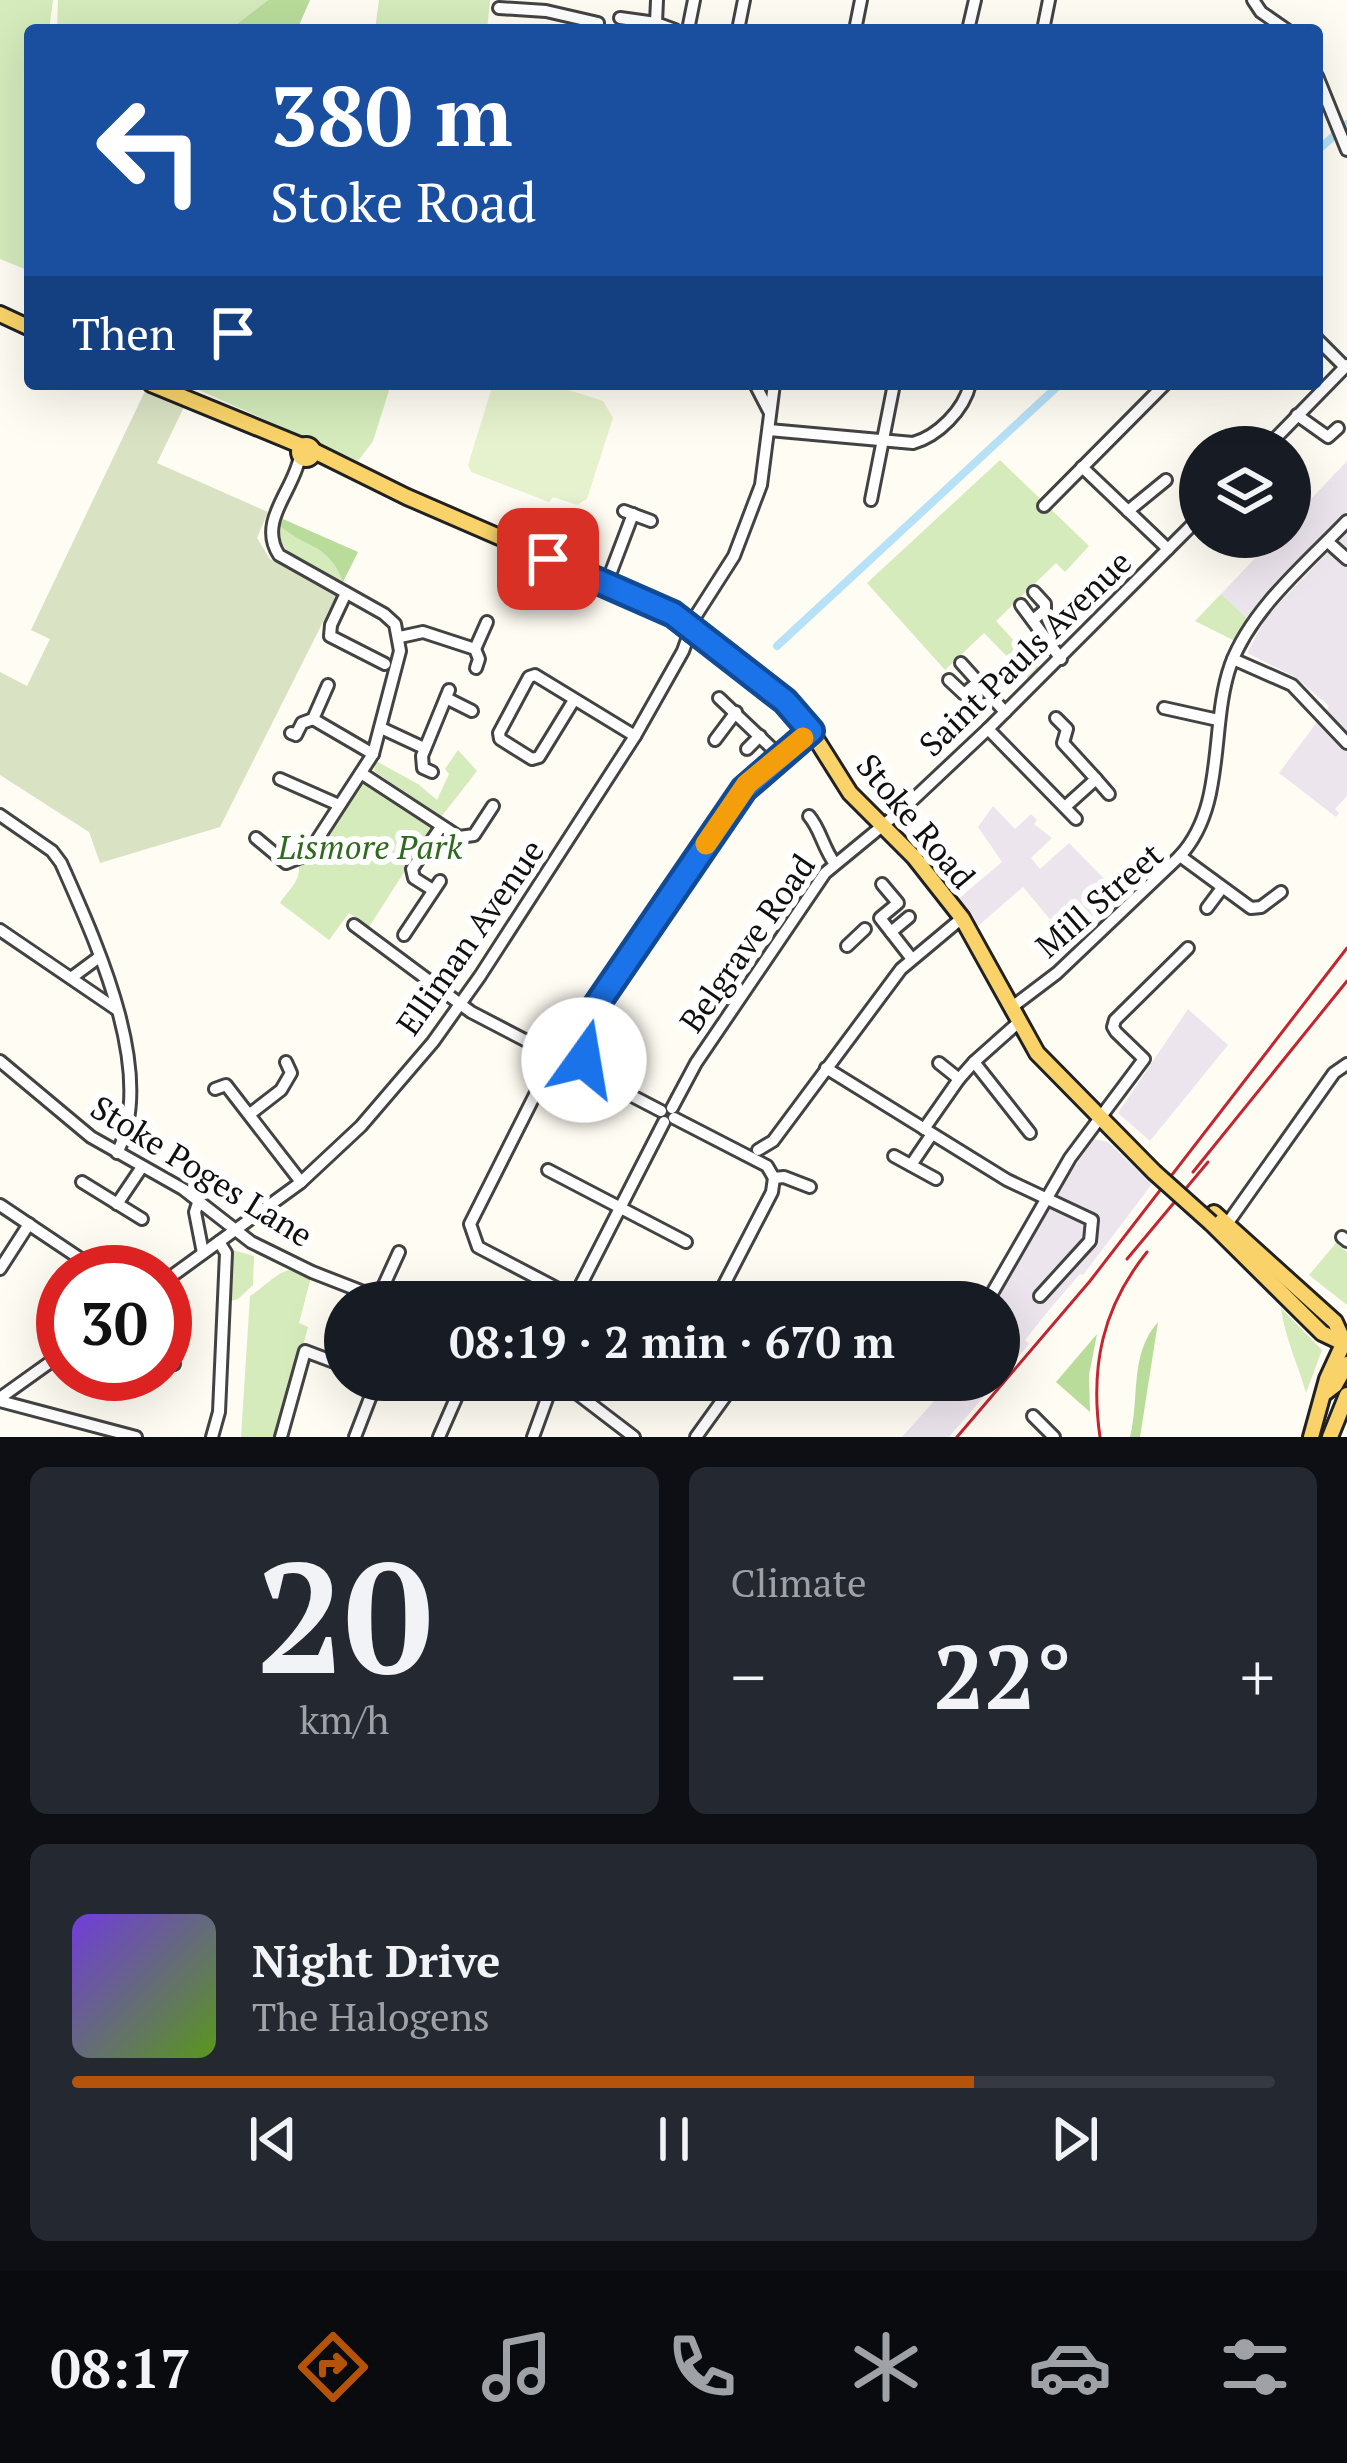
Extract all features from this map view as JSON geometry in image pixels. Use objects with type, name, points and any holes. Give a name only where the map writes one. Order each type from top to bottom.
[{"type":"main road","name":"Stoke Road","points":[[165,390],[659,606],[785,701],[811,731],[850,794],[884,825],[962,919],[1037,1053],[1144,1159],[1335,1326],[1346,1341]]},
{"type":"main road","points":[[1311,1437],[1327,1379],[1346,1341]]},
{"type":"main road","points":[[1326,1392],[1347,1364]]},
{"type":"main road","points":[[1330,1437],[1347,1396]]},
{"type":"street","points":[[620,18],[656,23],[658,0]]},
{"type":"street","points":[[1253,0],[1278,24]]},
{"type":"street","points":[[1261,12],[1272,0]]},
{"type":"street","points":[[499,8],[546,10],[567,24],[598,22]]},
{"type":"street","points":[[1323,91],[1347,150]]},
{"type":"street","points":[[1323,345],[1346,366],[1323,389]]},
{"type":"street","points":[[758,390],[771,413]]},
{"type":"street","name":"Elliman Avenue","points":[[192,1261],[301,1182],[392,1092],[460,1005],[635,736],[683,651],[691,626],[734,556],[754,510],[773,390]]},
{"type":"street","points":[[871,500],[893,390]]},
{"type":"street","points":[[769,430],[913,443],[926,440],[965,403],[968,390]]},
{"type":"street","points":[[1044,506],[1159,390]]},
{"type":"street","points":[[1287,426],[1322,390]]},
{"type":"street","points":[[1298,415],[1328,437],[1338,428]]},
{"type":"street","points":[[256,838],[286,863],[302,859],[373,754],[400,651],[400,637],[384,614],[279,555],[270,541],[269,528],[305,455]]},
{"type":"street","points":[[1082,466],[1168,549]]},
{"type":"street","points":[[1128,512],[1164,486]]},
{"type":"street","points":[[606,585],[628,513],[651,521]]},
{"type":"street","points":[[1180,856],[1196,838],[1206,809],[1218,720],[1233,659],[1258,618],[1347,521]]},
{"type":"street","name":"Saint Pauls Avenue","points":[[884,825],[1061,659],[1179,538]]},
{"type":"street","points":[[1328,542],[1347,559]]},
{"type":"street","points":[[1033,620],[1046,604],[1034,592]]},
{"type":"street","points":[[346,593],[330,636],[385,664]]},
{"type":"street","points":[[1021,605],[1061,659]]},
{"type":"street","points":[[476,668],[475,649],[488,622]]},
{"type":"street","points":[[400,637],[423,632],[475,649]]},
{"type":"street","points":[[1233,659],[1292,685],[1347,743]]},
{"type":"street","points":[[961,663],[1005,712]]},
{"type":"street","points":[[574,700],[539,757],[532,759],[500,739],[529,677],[535,675],[635,736]]},
{"type":"street","points":[[950,680],[964,694],[978,682]]},
{"type":"street","points":[[291,733],[296,735],[302,723],[314,718],[328,685]]},
{"type":"street","points":[[432,772],[424,768],[424,748],[447,694],[472,711]]},
{"type":"street","points":[[719,698],[780,756]]},
{"type":"street","points":[[1164,708],[1218,720]]},
{"type":"street","points":[[715,740],[736,712]]},
{"type":"street","points":[[314,718],[373,754]]},
{"type":"street","points":[[1056,718],[1071,726],[1063,743],[1109,794]]},
{"type":"street","points":[[381,728],[424,748]]},
{"type":"street","points":[[988,729],[1076,819]]},
{"type":"street","points":[[581,1068],[583,1028],[589,1016],[744,789],[811,731]]},
{"type":"street","points":[[747,749],[760,736]]},
{"type":"street","points":[[361,773],[441,827],[468,838],[493,806]]},
{"type":"street","points":[[280,779],[339,805]]},
{"type":"street","points":[[1065,807],[1096,779]]},
{"type":"street","points":[[0,815],[62,863],[118,1010],[130,1065],[127,1131],[117,1153]]},
{"type":"street","points":[[809,815],[818,827],[818,841],[835,864]]},
{"type":"street","name":"Belgrave Road","points":[[585,1281],[696,1063],[818,882],[884,825]]},
{"type":"street","points":[[404,935],[437,886],[414,878],[412,869],[441,827]]},
{"type":"street","name":"Mill Street","points":[[911,1165],[959,1079],[1016,1014],[1180,856],[1251,908],[1261,908],[1281,892]]},
{"type":"street","points":[[847,946],[898,903],[882,884]]},
{"type":"street","points":[[1207,908],[1222,888]]},
{"type":"street","points":[[891,932],[909,917]]},
{"type":"street","points":[[758,1150],[773,1141],[901,969],[962,919]]},
{"type":"street","points":[[873,923],[891,932],[913,959]]},
{"type":"street","points":[[354,926],[460,1005],[758,1161],[774,1178],[809,1187]]},
{"type":"street","points":[[0,930],[118,1010]]},
{"type":"street","points":[[999,1281],[1044,1198],[1144,1059],[1112,1027],[1115,1020],[1188,947]]},
{"type":"street","points":[[71,978],[98,958]]},
{"type":"street","points":[[542,1281],[478,1246],[470,1224],[555,1055]]},
{"type":"street","name":"Stoke Poges Lane","points":[[0,1061],[92,1137],[199,1200],[233,1230],[282,1259],[337,1281]]},
{"type":"street","points":[[974,1062],[1030,1132]]},
{"type":"street","points":[[250,1114],[281,1090],[291,1073],[286,1063]]},
{"type":"street","points":[[939,1063],[959,1079]]},
{"type":"street","points":[[1216,1222],[1334,1072],[1347,1064]]},
{"type":"street","points":[[826,1068],[1044,1198],[1092,1220],[1090,1240],[1040,1296]]},
{"type":"street","points":[[214,1089],[226,1085],[301,1182]]},
{"type":"street","points":[[894,1156],[937,1179]]},
{"type":"street","points":[[117,1204],[142,1168]]},
{"type":"street","points":[[548,1171],[686,1242]]},
{"type":"street","points":[[726,1281],[772,1192],[774,1178]]},
{"type":"street","points":[[88,1187],[142,1219]]},
{"type":"street","points":[[199,1200],[195,1212],[203,1253]]},
{"type":"street","points":[[0,1205],[60,1245]]},
{"type":"street","points":[[0,1268],[29,1224]]},
{"type":"street","points":[[212,1437],[219,1412],[226,1253],[219,1242]]},
{"type":"street","points":[[390,1281],[399,1252]]},
{"type":"street","points":[[281,1437],[305,1352],[324,1359]]},
{"type":"street","points":[[36,1372],[0,1399],[136,1437]]},
{"type":"street","points":[[14,1388],[22,1408]]},
{"type":"street","points":[[355,1437],[369,1401]]},
{"type":"street","points":[[439,1437],[455,1401]]},
{"type":"street","points":[[533,1437],[545,1401]]},
{"type":"street","points":[[586,1401],[634,1437]]},
{"type":"street","points":[[696,1437],[722,1401]]},
{"type":"street","points":[[1033,1416],[1054,1437]]},
{"type":"shaded area","points":[[1347,461],[1347,511],[1311,549],[1311,499]]},
{"type":"shaded area","points":[[1347,532],[1347,796],[1335,809],[1336,817],[1279,773],[1329,706],[1295,677],[1247,653],[1267,616]]},
{"type":"shaded area","points":[[1255,558],[1302,558],[1249,620],[1221,594]]},
{"type":"shaded area","points":[[993,806],[1015,829],[1031,814],[1037,820],[1034,824],[1052,838],[1031,858],[1040,869],[1069,843],[1124,899],[1074,948],[1023,887],[977,927],[957,900],[1002,862],[978,827]]},
{"type":"shaded area","points":[[1188,1009],[1228,1045],[1150,1141],[1118,1113]]},
{"type":"shaded area","points":[[1094,1139],[1108,1142],[1152,1184],[1083,1275],[1025,1340],[1029,1344],[1020,1354],[1020,1281],[1005,1281],[1044,1210]]},
{"type":"shaded area","points":[[934,1401],[980,1401],[949,1437],[902,1437]]},
{"type":"green space","points":[[0,0],[53,0],[50,24],[24,24],[24,269],[0,259]]},
{"type":"green space","points":[[58,0],[268,0],[237,24],[57,24]]},
{"type":"green space","points":[[268,0],[310,0],[300,24],[237,24]]},
{"type":"green space","points":[[379,0],[490,0],[488,24],[376,24]]},
{"type":"green space","points":[[146,390],[184,407],[157,463],[268,512],[257,538],[270,559],[337,594],[220,827],[100,863],[89,832],[0,775],[0,672],[27,686],[50,639],[31,630]]},
{"type":"green space","points":[[199,390],[389,390],[373,441],[358,461]]},
{"type":"green space","points":[[491,390],[569,390],[603,401],[613,418],[587,499],[577,505],[553,497],[549,502],[471,472],[468,465]]},
{"type":"green space","points":[[1000,460],[1089,546],[1065,572],[1056,563],[996,621],[1041,670],[1030,680],[984,633],[945,670],[867,583]]},
{"type":"green space","points":[[283,519],[358,552],[343,582],[325,554],[280,526]]},
{"type":"green space","points":[[280,526],[335,560],[343,582],[288,553],[278,537]]},
{"type":"green space","points":[[1221,594],[1249,620],[1235,641],[1195,621]]},
{"type":"green space","points":[[458,750],[477,771],[441,817],[374,771],[376,761],[437,800],[449,774],[445,769]]},
{"type":"green space","name":"Lismore Park","points":[[367,781],[433,827],[369,927],[349,913],[329,940],[280,903],[296,882],[299,866],[316,852]]},
{"type":"green space","points":[[1336,1243],[1347,1252],[1347,1305],[1309,1275]]},
{"type":"green space","points":[[233,1250],[254,1256],[253,1285],[228,1302]]},
{"type":"green space","points":[[289,1270],[311,1277],[299,1323],[308,1327],[278,1437],[241,1437],[250,1296]]},
{"type":"green space","points":[[1281,1308],[1322,1350],[1306,1393],[1289,1341]]},
{"type":"green space","points":[[1158,1322],[1140,1437],[1130,1437],[1139,1362]]},
{"type":"green space","points":[[1097,1334],[1089,1375],[1090,1412],[1056,1382]]},
{"type":"waterway","points":[[1323,146],[1347,124]]},
{"type":"waterway","points":[[777,646],[1054,390]]},
{"type":"railway","points":[[957,1437],[1090,1281],[1347,948]]},
{"type":"railway","points":[[1193,1172],[1347,981]]},
{"type":"railway","points":[[1127,1259],[1208,1162]]},
{"type":"railway","points":[[1100,1437],[1097,1386],[1103,1339],[1119,1295],[1147,1252]]},
{"type":"slow traffic","points":[[706,844],[747,784],[803,738]]},
{"type":"route","points":[[548,559],[673,614],[785,701],[811,731],[747,784],[712,834],[589,1016],[581,1043],[584,1060]]}]
